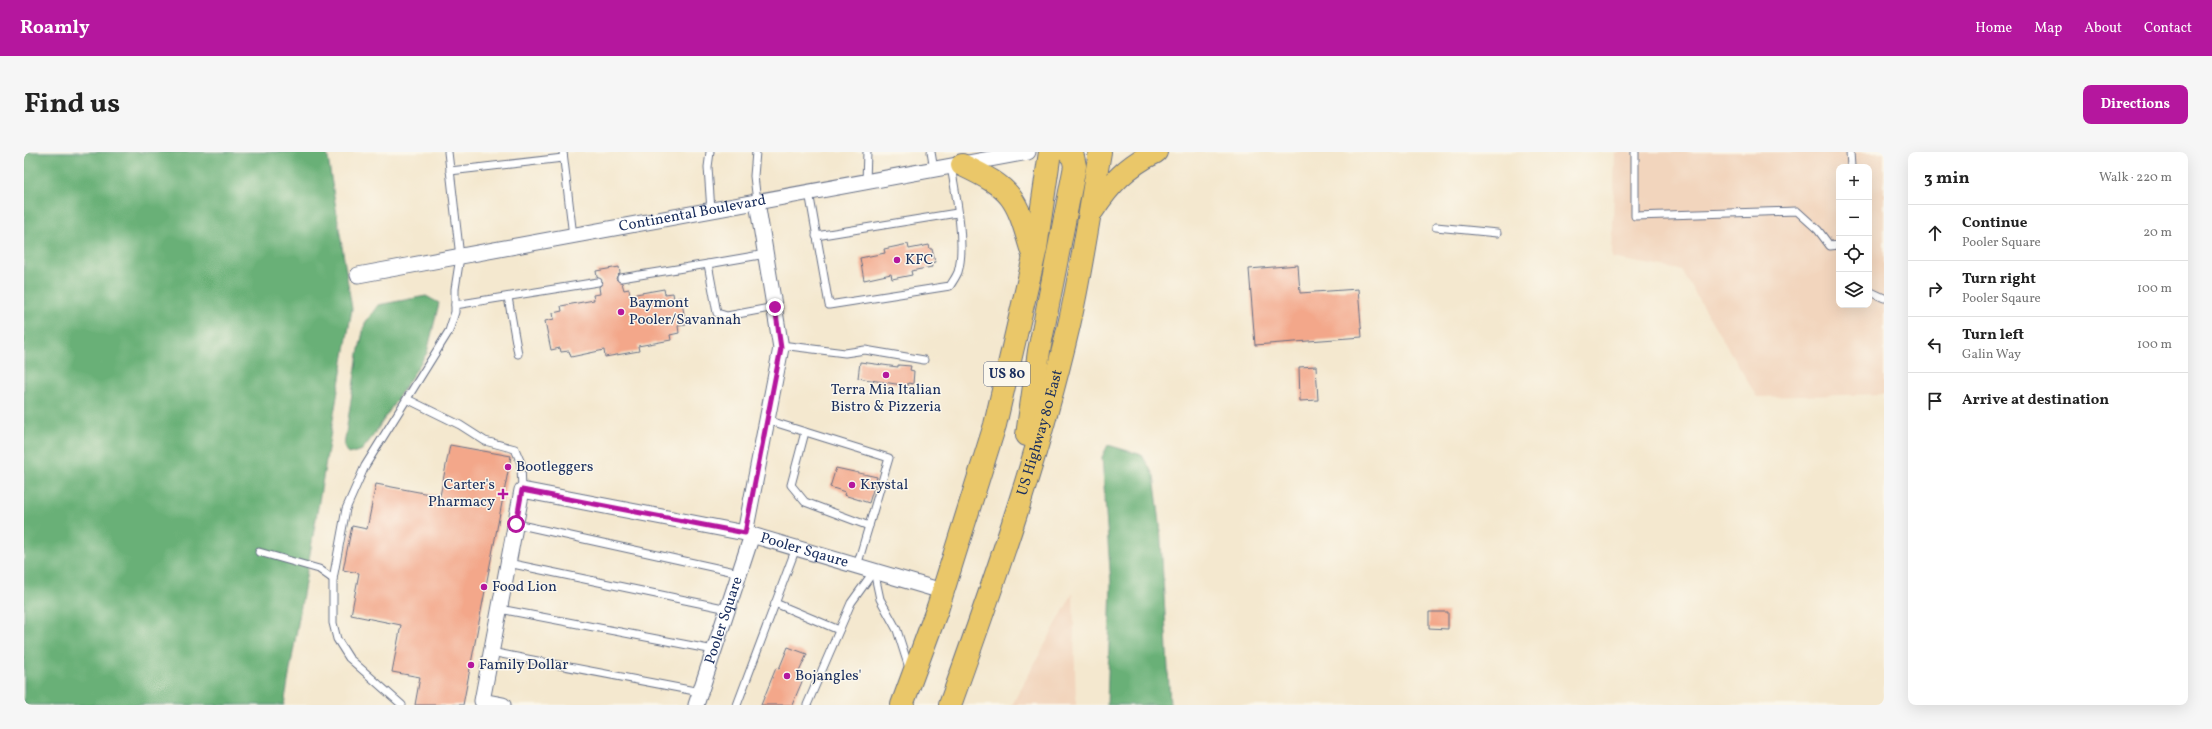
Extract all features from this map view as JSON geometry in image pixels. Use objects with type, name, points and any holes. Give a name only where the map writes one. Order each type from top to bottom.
[{"type":"main road","name":"US 80","points":[[902,705],[942,591],[995,425],[1034,257],[1050,152]]},
{"type":"main road","points":[[1017,510],[1039,351],[1075,166],[1073,157],[1068,152]]},
{"type":"main road","name":"US Highway 80 East","points":[[950,705],[1029,476],[1069,324],[1100,152]]},
{"type":"main road","points":[[1088,218],[1107,189],[1118,177],[1140,159],[1156,152]]},
{"type":"main road","points":[[956,166],[991,179],[1008,193],[1021,212],[1034,257]]},
{"type":"street","name":"Continental Boulevard","points":[[358,275],[956,166],[985,156],[1028,152]]},
{"type":"street","name":"Pooler Square","points":[[697,702],[740,573],[781,345],[757,202]]},
{"type":"street","name":"Pooler Sqaure","points":[[522,490],[748,534],[942,591]]},
{"type":"street","points":[[503,705],[480,703],[492,652],[522,490]]},
{"type":"lane","points":[[402,705],[349,658],[337,639],[333,623],[333,579],[346,508],[364,466],[449,331],[455,312],[460,257],[448,152]]},
{"type":"lane","points":[[710,152],[708,167],[711,210]]},
{"type":"lane","points":[[756,152],[754,176],[757,202]]},
{"type":"lane","points":[[866,182],[867,152]]},
{"type":"lane","points":[[931,152],[934,170]]},
{"type":"lane","points":[[1634,152],[1635,216],[1797,211],[1818,230],[1830,246],[1836,245]]},
{"type":"lane","points":[[1850,152],[1851,164]]},
{"type":"lane","points":[[450,171],[563,155],[574,236]]},
{"type":"lane","points":[[809,192],[829,305],[950,286],[958,273],[961,253],[957,213],[956,166]]},
{"type":"lane","points":[[816,236],[957,213]]},
{"type":"lane","points":[[1436,227],[1497,233]]},
{"type":"lane","points":[[621,278],[766,254]]},
{"type":"lane","points":[[708,264],[717,313],[727,316],[775,307]]},
{"type":"lane","points":[[455,305],[598,282]]},
{"type":"lane","points":[[1872,292],[1884,298]]},
{"type":"lane","points":[[508,297],[518,354]]},
{"type":"lane","points":[[781,345],[845,353],[865,350],[924,360]]},
{"type":"lane","points":[[407,399],[460,425],[485,441],[515,450],[521,463],[522,490]]},
{"type":"lane","points":[[767,420],[889,458],[857,566]]},
{"type":"lane","points":[[805,432],[791,485],[805,502],[869,526]]},
{"type":"lane","points":[[516,524],[740,573]]},
{"type":"lane","points":[[736,705],[796,548]]},
{"type":"lane","points":[[260,552],[319,569],[333,579]]},
{"type":"lane","points":[[508,563],[728,609]]},
{"type":"lane","points":[[807,705],[851,603],[874,571]]},
{"type":"lane","points":[[874,571],[880,599],[897,630],[912,677]]},
{"type":"lane","points":[[775,603],[839,630]]},
{"type":"lane","points":[[500,609],[714,650]]},
{"type":"lane","points":[[492,652],[697,702]]},
{"type":"shaded area","points":[[1615,152],[1884,152],[1884,394],[1757,397],[1681,270],[1612,258]]},
{"type":"shaded area","points":[[1073,593],[1076,705],[1012,705]]},
{"type":"green space","points":[[24,152],[327,152],[352,309],[284,705],[24,705]]},
{"type":"green space","points":[[426,296],[439,303],[427,353],[373,436],[362,450],[349,454],[344,446],[358,354],[365,323],[378,305]]},
{"type":"green space","points":[[1108,445],[1142,455],[1154,476],[1160,523],[1170,705],[1107,705],[1111,584],[1102,457]]},
{"type":"building","name":"KFC","points":[[908,244],[909,249],[929,245],[930,249],[932,249],[935,262],[931,263],[932,267],[911,271],[912,275],[892,279],[891,274],[864,280],[860,258],[885,253],[884,249]]},
{"type":"building","points":[[1298,265],[1300,293],[1358,289],[1362,337],[1255,345],[1249,269]]},
{"type":"building","name":"Baymont Pooler/Savannah","points":[[619,267],[620,273],[616,279],[622,283],[624,290],[629,289],[630,295],[664,289],[665,294],[673,293],[674,299],[681,297],[686,325],[678,326],[679,333],[670,335],[671,340],[638,346],[639,351],[605,357],[604,350],[571,357],[569,351],[561,352],[560,348],[551,350],[545,321],[554,319],[553,313],[562,311],[561,306],[594,300],[593,295],[600,294],[599,287],[603,282],[597,277],[596,271]]},
{"type":"building","name":"Terra Mia Italian Bistro & Pizzeria","points":[[860,362],[898,367],[898,365],[911,366],[910,370],[914,371],[913,384],[908,383],[908,386],[858,378]]},
{"type":"building","points":[[1316,366],[1318,400],[1300,401],[1299,367]]},
{"type":"building","points":[[450,445],[511,456],[463,705],[415,705],[420,677],[392,672],[401,625],[351,615],[359,573],[343,570],[352,526],[367,529],[376,484],[440,496]]},
{"type":"building","name":"Krystal","points":[[836,468],[877,477],[869,503],[844,495],[845,492],[830,487]]},
{"type":"building","points":[[1429,612],[1448,612],[1448,629],[1429,628]]},
{"type":"building","name":"Bojangles'","points":[[788,647],[807,654],[798,674],[804,677],[792,705],[761,705],[776,668],[779,669]]},
{"type":"place","name":"KFC","points":[[897,260]]},
{"type":"place","name":"Baymont Pooler/Savannah","points":[[621,312]]},
{"type":"place","name":"Terra Mia Italian Bistro & Pizzeria","points":[[886,375]]},
{"type":"place","name":"Bootleggers","points":[[508,467]]},
{"type":"place","name":"Krystal","points":[[852,485]]},
{"type":"place","name":"Carter's Pharmacy","points":[[503,494]]},
{"type":"place","name":"Food Lion","points":[[484,587]]},
{"type":"place","name":"Family Dollar","points":[[471,665]]},
{"type":"place","name":"Bojangles'","points":[[787,676]]},
{"type":"route","points":[[516,524],[522,490],[745,533],[781,348],[775,307]]}]
